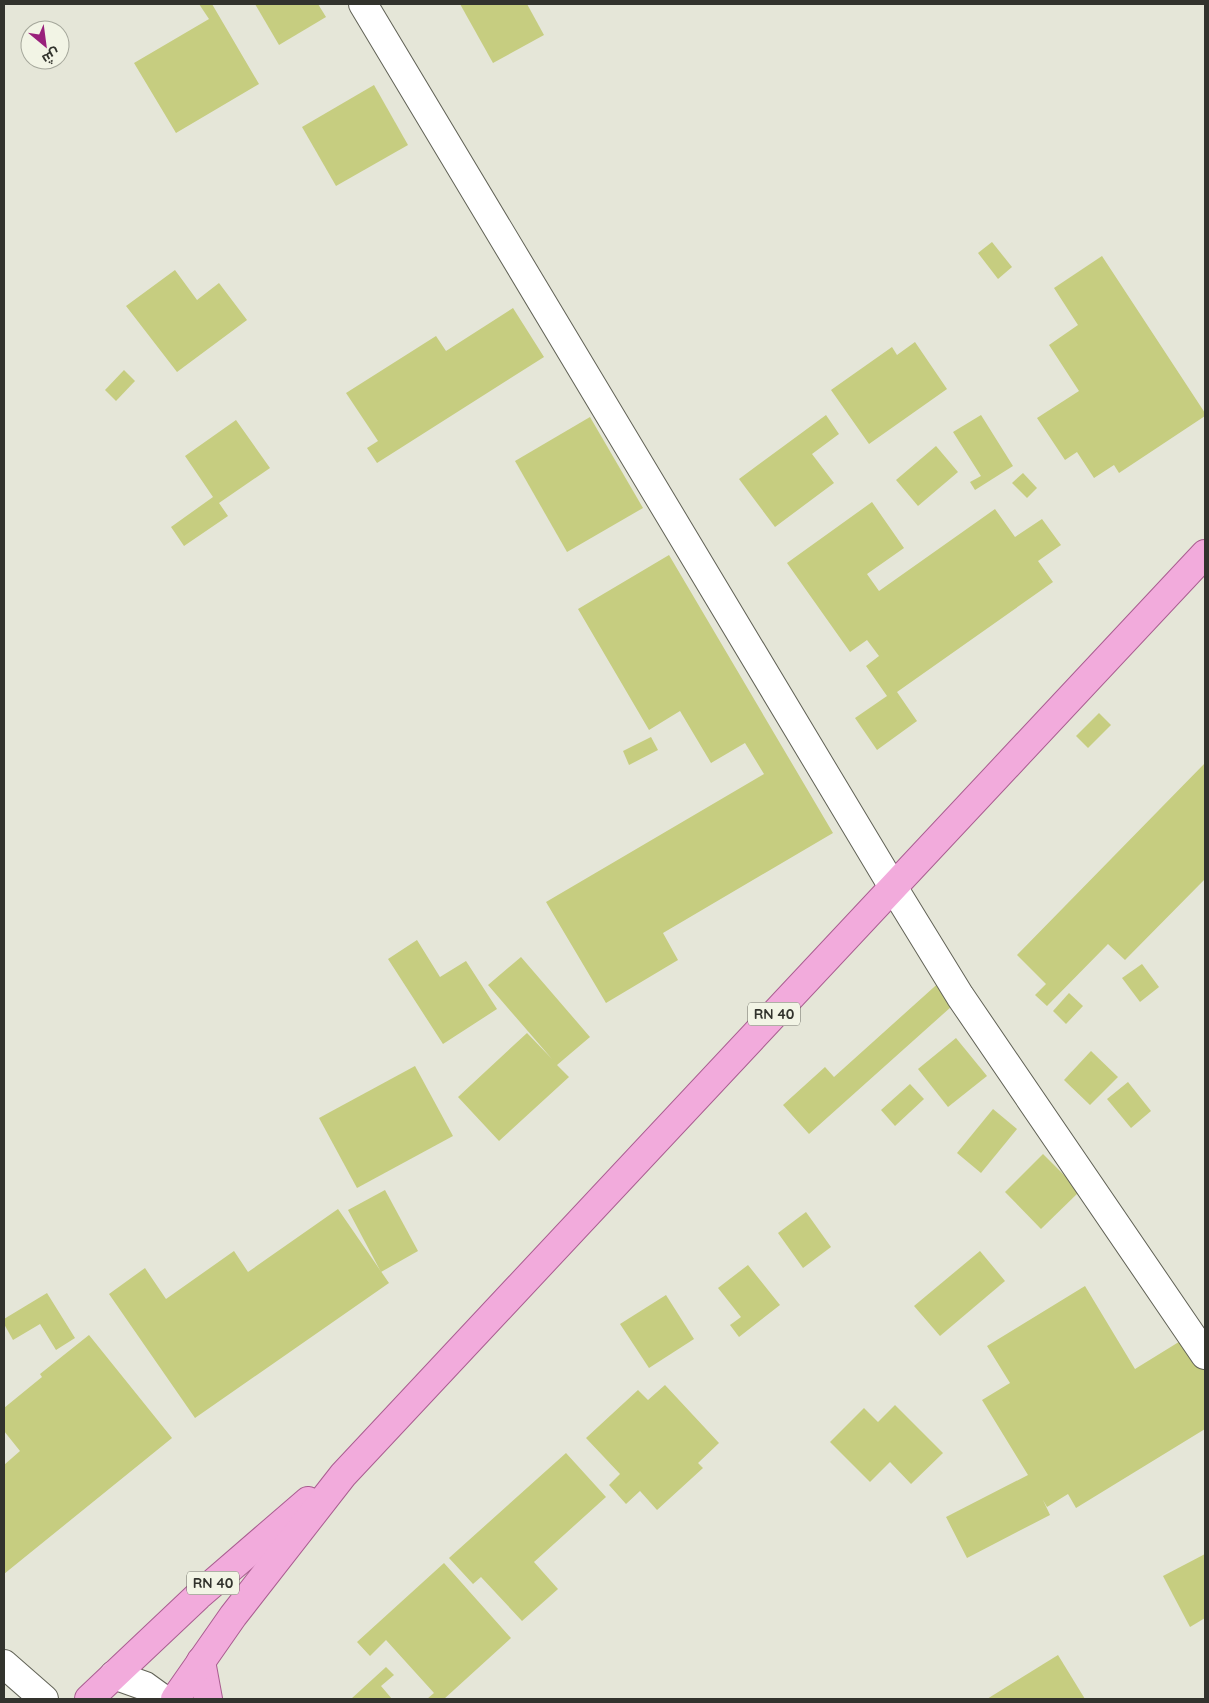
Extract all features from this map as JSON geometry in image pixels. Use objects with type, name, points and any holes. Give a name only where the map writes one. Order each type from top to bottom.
[{"type":"main road","name":"RN 40","points":[[175,1699],[233,1616],[343,1475],[1205,554]]},
{"type":"main road","name":"RN 40","points":[[89,1699],[212,1584],[306,1503],[343,1475]]},
{"type":"main road","points":[[201,1660],[208,1699]]},
{"type":"street","points":[[362,4],[892,887],[960,996],[1205,1355]]},
{"type":"street","points":[[4,1664],[44,1699]]},
{"type":"street","points":[[114,1675],[145,1686],[163,1699]]},
{"type":"building","points":[[199,4],[212,4],[259,84],[176,133],[134,63],[209,19]]},
{"type":"building","points":[[255,4],[318,4],[326,17],[279,45]]},
{"type":"building","points":[[460,4],[527,4],[544,35],[493,63]]},
{"type":"building","points":[[374,85],[408,145],[336,186],[302,127]]},
{"type":"building","points":[[992,242],[1012,267],[998,279],[978,253]]},
{"type":"building","points":[[1102,256],[1205,413],[1205,416],[1119,473],[1114,465],[1094,478],[1077,452],[1065,460],[1037,418],[1079,391],[1049,345],[1078,325],[1054,288]]},
{"type":"building","points":[[175,270],[197,300],[219,283],[247,320],[177,372],[126,306]]},
{"type":"building","points":[[513,308],[544,357],[377,463],[367,448],[378,441],[346,393],[436,336],[446,351]]},
{"type":"building","points":[[915,342],[947,389],[869,444],[831,390],[892,347],[897,355]]},
{"type":"building","points":[[124,370],[135,381],[116,401],[105,390]]},
{"type":"building","points":[[826,415],[839,434],[812,454],[834,483],[775,527],[739,479]]},
{"type":"building","points":[[981,415],[1013,466],[975,490],[970,482],[981,476],[953,432]]},
{"type":"building","points":[[590,417],[643,508],[567,552],[515,461]]},
{"type":"building","points":[[236,420],[270,468],[219,503],[228,516],[184,546],[171,527],[213,497],[185,456]]},
{"type":"building","points":[[936,446],[958,472],[918,506],[896,480]]},
{"type":"building","points":[[1023,473],[1037,488],[1027,498],[1012,483]]},
{"type":"building","points":[[872,502],[904,548],[867,574],[879,591],[995,509],[1015,537],[1042,519],[1061,545],[1038,561],[1053,582],[897,692],[917,721],[877,750],[855,718],[887,696],[866,666],[879,656],[867,640],[850,652],[787,563]]},
{"type":"building","points":[[669,555],[833,833],[663,933],[678,960],[606,1003],[546,902],[764,774],[745,743],[711,763],[680,711],[649,730],[578,609]]},
{"type":"building","points":[[1099,713],[1111,725],[1088,748],[1076,736]]},
{"type":"building","points":[[651,737],[658,750],[629,765],[623,751]]},
{"type":"building","points":[[1205,763],[1205,879],[1125,960],[1108,944],[1047,1006],[1035,995],[1046,984],[1017,955]]},
{"type":"building","points":[[417,940],[440,977],[466,961],[497,1009],[443,1044],[388,959]]},
{"type":"building","points":[[521,957],[590,1037],[557,1065],[569,1077],[499,1141],[458,1097],[527,1033],[552,1059],[488,985]]},
{"type":"building","points":[[1142,964],[1159,987],[1140,1002],[1122,978]]},
{"type":"building","points":[[943,979],[961,998],[809,1134],[783,1105],[825,1067],[834,1077]]},
{"type":"building","points":[[1069,993],[1083,1006],[1066,1024],[1053,1011]]},
{"type":"building","points":[[956,1038],[987,1076],[948,1107],[918,1069]]},
{"type":"building","points":[[1091,1051],[1118,1077],[1090,1105],[1064,1080]]},
{"type":"building","points":[[415,1066],[453,1136],[357,1188],[319,1118]]},
{"type":"building","points":[[1128,1082],[1151,1111],[1131,1128],[1107,1099]]},
{"type":"building","points":[[910,1084],[924,1099],[895,1126],[881,1110]]},
{"type":"building","points":[[993,1109],[1017,1129],[981,1173],[957,1153]]},
{"type":"building","points":[[1043,1154],[1080,1191],[1041,1229],[1005,1192]]},
{"type":"building","points":[[385,1190],[418,1251],[381,1272],[348,1210]]},
{"type":"building","points":[[338,1209],[389,1283],[195,1418],[109,1294],[145,1268],[166,1299],[234,1251],[248,1272]]},
{"type":"building","points":[[806,1212],[831,1247],[803,1268],[778,1233]]},
{"type":"building","points":[[980,1251],[1005,1281],[940,1336],[914,1306]]},
{"type":"building","points":[[748,1265],[780,1305],[739,1337],[730,1325],[741,1317],[718,1288]]},
{"type":"building","points":[[1085,1286],[1135,1369],[1195,1332],[1205,1349],[1205,1429],[1076,1508],[1068,1494],[1047,1507],[1043,1500],[1050,1515],[967,1558],[946,1517],[1028,1475],[982,1400],[1010,1383],[987,1346]]},
{"type":"building","points":[[47,1293],[75,1338],[56,1350],[40,1324],[13,1340],[4,1324],[4,1319]]},
{"type":"building","points":[[666,1295],[694,1339],[649,1368],[620,1324]]},
{"type":"building","points":[[89,1335],[172,1438],[4,1574],[4,1465],[20,1451],[4,1431],[4,1408],[42,1377],[40,1374]]},
{"type":"building","points":[[665,1385],[719,1443],[698,1463],[703,1468],[657,1510],[640,1491],[626,1504],[609,1485],[620,1474],[586,1438],[638,1390],[648,1400]]},
{"type":"building","points":[[895,1405],[943,1453],[911,1484],[890,1462],[870,1482],[830,1442],[864,1408],[878,1422]]},
{"type":"building","points":[[566,1453],[606,1497],[534,1562],[558,1589],[522,1621],[481,1577],[473,1584],[449,1558]]},
{"type":"building","points":[[1205,1554],[1205,1618],[1190,1627],[1163,1576]]},
{"type":"building","points":[[444,1563],[511,1638],[444,1699],[427,1699],[434,1693],[386,1640],[370,1656],[357,1642]]},
{"type":"building","points":[[1058,1655],[1085,1699],[987,1699]]},
{"type":"building","points":[[386,1667],[394,1675],[381,1686],[392,1699],[351,1699]]}]
